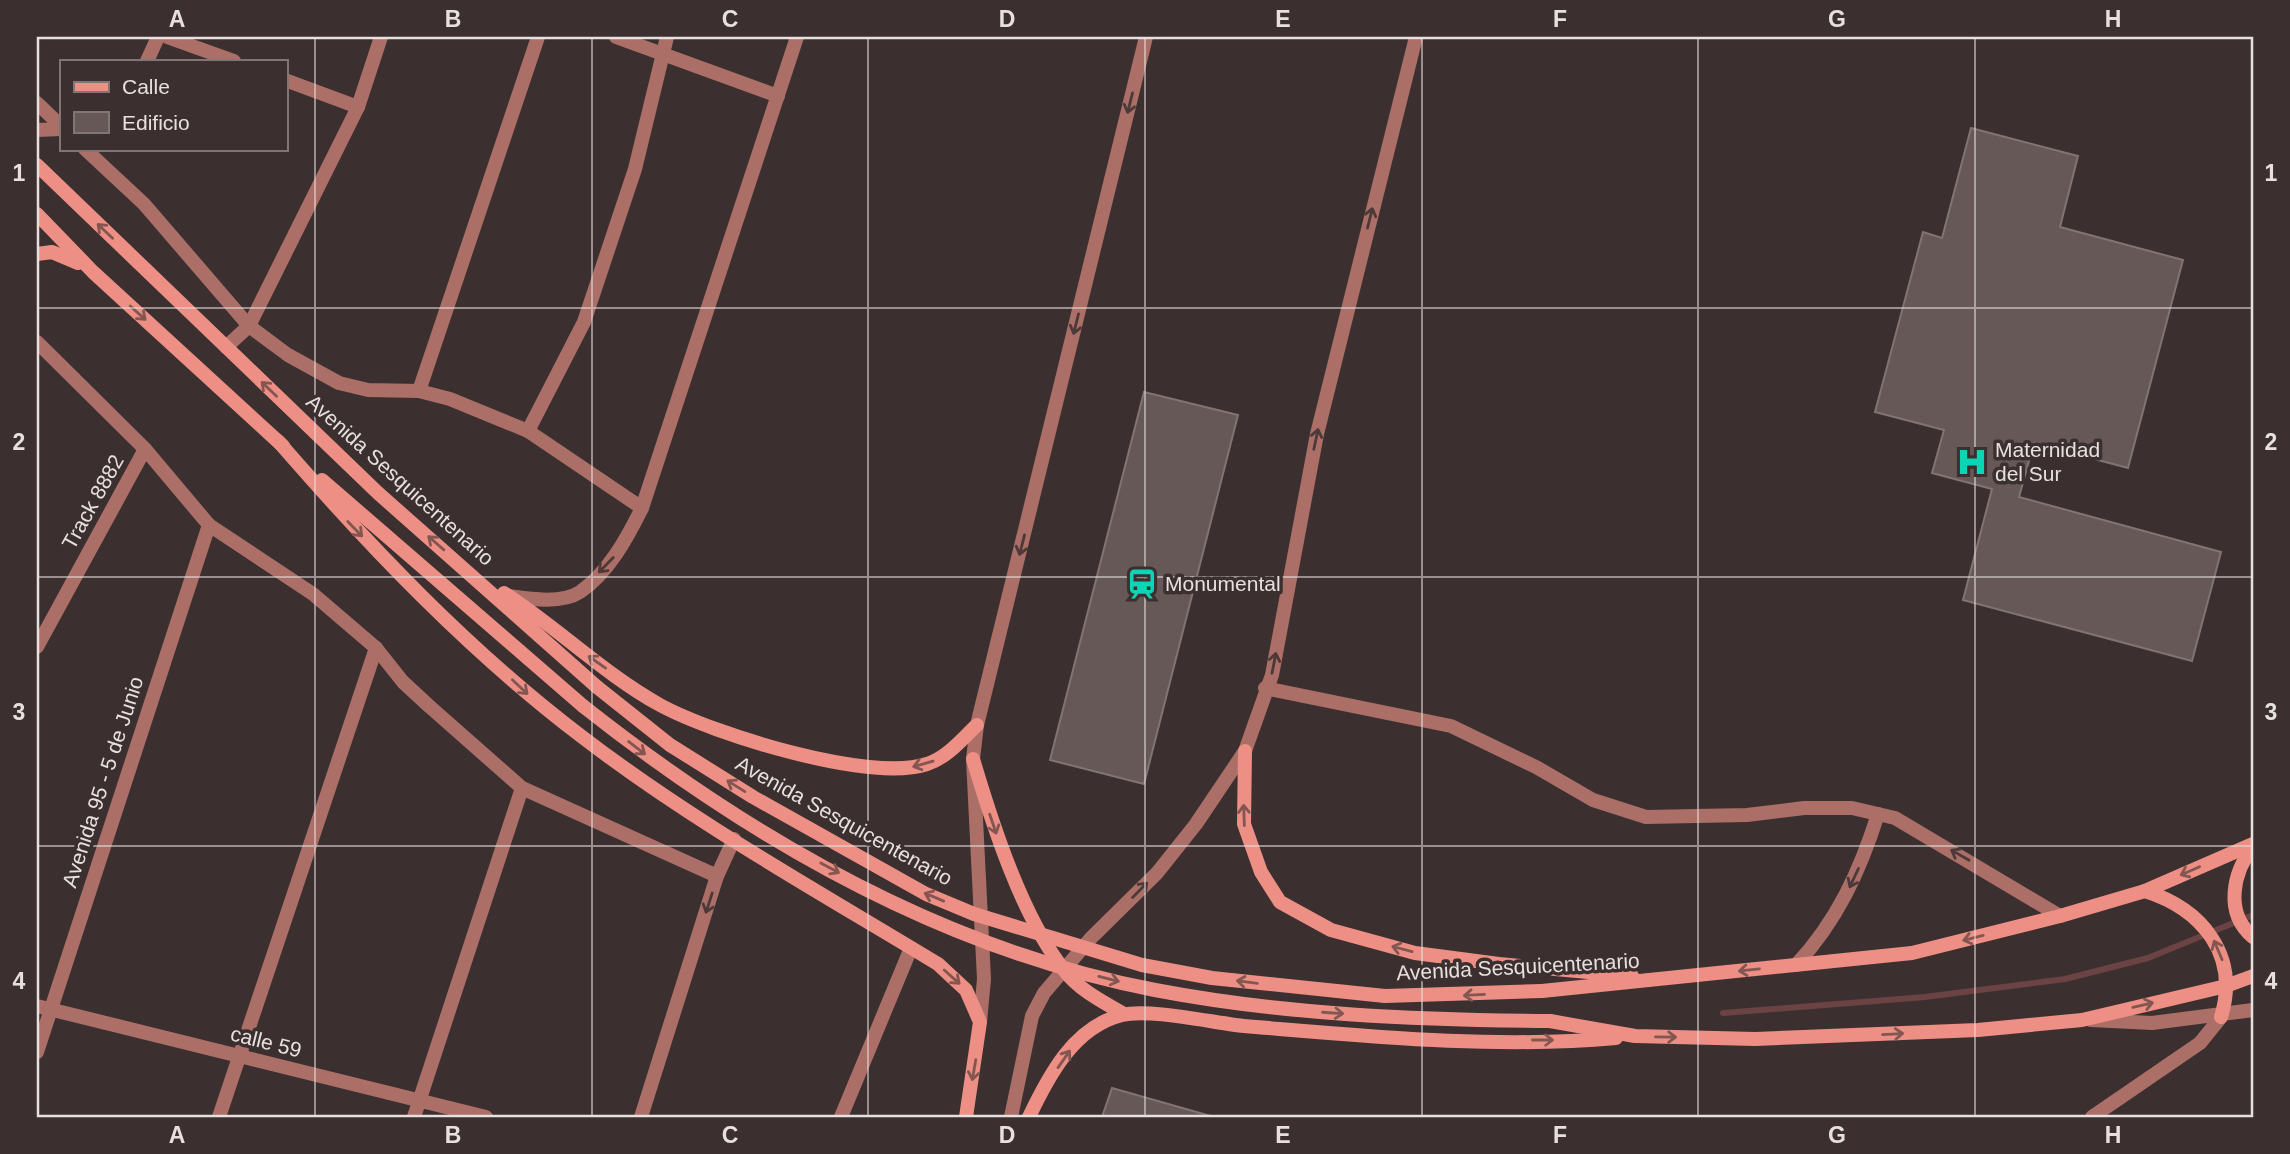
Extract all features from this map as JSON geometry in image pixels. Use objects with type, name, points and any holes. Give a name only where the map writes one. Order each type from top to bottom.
[{"type":"main road","name":"Avenida Sesquicentenario","points":[[37,166],[378,493],[597,687],[670,745],[752,797],[926,894],[986,918],[1142,965],[1212,978],[1385,996],[1542,991],[1912,953],[2060,916],[2145,891],[2253,845]]},
{"type":"main road","points":[[37,214],[93,272],[278,441],[583,706],[653,761],[741,820],[923,917],[1017,953],[1154,990],[1242,1003],[1418,1020],[1550,1021],[1635,1036]]},
{"type":"main road","points":[[37,254],[52,252],[69,257],[93,272]]},
{"type":"main road","points":[[278,441],[352,526],[527,694],[603,752],[733,839],[938,964],[966,989],[981,1022],[966,1117]]},
{"type":"main road","points":[[461,564],[659,705],[712,730],[832,761],[899,769],[929,764],[950,750],[977,724]]},
{"type":"main road","points":[[1245,751],[1244,824],[1261,872],[1280,902],[1331,930],[1415,953],[1499,964],[1664,978]]},
{"type":"main road","points":[[973,759],[994,829],[1035,922],[1063,970],[1094,997],[1124,1014],[1242,1026],[1468,1041],[1594,1040],[1635,1036],[1755,1039],[1878,1035],[2082,1020],[2226,986],[2253,976]]},
{"type":"main road","points":[[2253,845],[2241,862],[2234,886],[2236,910],[2253,937]]},
{"type":"main road","points":[[2145,891],[2166,897],[2186,909],[2203,924],[2215,942],[2223,963],[2226,986],[2221,1017]]},
{"type":"main road","points":[[1030,1117],[1043,1089],[1082,1034],[1124,1014]]},
{"type":"street","points":[[146,60],[158,37]]},
{"type":"street","points":[[167,37],[230,60]]},
{"type":"street","points":[[226,347],[249,326],[358,107],[381,37]]},
{"type":"street","points":[[419,391],[538,37]]},
{"type":"street","points":[[616,37],[664,52],[778,96]]},
{"type":"street","points":[[527,431],[584,323],[635,169],[667,37]]},
{"type":"street","points":[[509,596],[536,600],[579,593],[620,551],[642,508],[797,37]]},
{"type":"street","points":[[981,1022],[984,979],[973,759],[977,724],[1146,37]]},
{"type":"street","points":[[1011,1117],[1032,1016],[1044,993],[1091,938],[1157,873],[1196,824],[1245,751],[1265,688],[1272,675],[1317,434],[1416,37]]},
{"type":"street","points":[[287,81],[358,107]]},
{"type":"street","points":[[37,103],[60,126]]},
{"type":"street","points":[[37,130],[60,127]]},
{"type":"street","points":[[101,155],[249,326],[288,355],[339,383],[368,390],[419,391],[450,400],[527,431],[642,508]]},
{"type":"street","points":[[37,342],[145,449],[209,525],[313,594],[376,648],[412,690],[522,788],[717,876]]},
{"type":"street","name":"Track 8882","points":[[37,648],[145,449]]},
{"type":"street","name":"Avenida 95 - 5 de Junio","points":[[37,1052],[44,1008],[209,525]]},
{"type":"street","points":[[219,1117],[376,648]]},
{"type":"street","points":[[1265,688],[1451,726],[1535,767],[1593,800],[1646,817],[1747,815],[1804,808],[1852,808],[1895,818],[2060,916]]},
{"type":"street","points":[[414,1117],[522,788]]},
{"type":"street","points":[[1796,965],[1822,934],[1847,893],[1878,814]]},
{"type":"street","points":[[641,1117],[717,876],[733,839]]},
{"type":"street","points":[[841,1117],[911,948]]},
{"type":"street","name":"calle 59","points":[[44,1008],[486,1117]]},
{"type":"street","points":[[2082,1020],[2152,1023],[2221,1017],[2253,1010]]},
{"type":"street","points":[[2092,1117],[2200,1043],[2221,1017]]},
{"type":"building","points":[[1971,128],[2078,156],[2060,227],[2183,260],[2128,468],[2034,443],[2019,497],[2221,552],[2192,661],[1963,600],[1992,489],[1932,473],[1944,430],[1875,412],[1923,232],[1942,238]]},
{"type":"building","points":[[1144,392],[1238,415],[1144,784],[1050,760]]},
{"type":"building","points":[[1112,1088],[1214,1117],[1102,1117]]},
{"type":"waterway","points":[[1723,1013],[1925,997],[2065,979],[2148,958],[2253,915]]},
{"type":"place","name":"Maternidad del Sur","points":[[1972,462]]},
{"type":"place","name":"Monumental","points":[[1142,584]]}]
